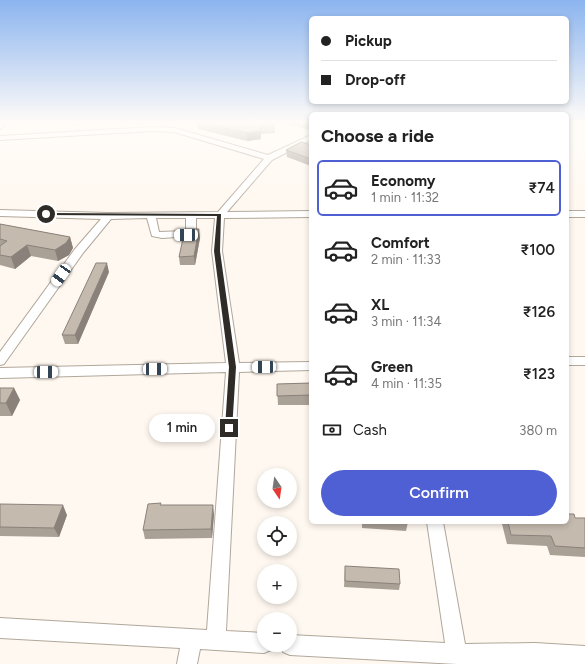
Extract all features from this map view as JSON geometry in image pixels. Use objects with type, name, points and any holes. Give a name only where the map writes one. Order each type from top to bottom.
[{"type":"street","points":[[252,153],[269,158]]},
{"type":"street","points":[[216,640],[233,367],[217,251],[220,215],[269,158],[279,153]]},
{"type":"street","points":[[0,213],[108,216],[309,214]]},
{"type":"street","points":[[569,214],[585,214]]},
{"type":"street","points":[[151,216],[155,234],[162,235],[190,234],[191,215]]},
{"type":"street","points":[[0,361],[79,251],[108,216]]},
{"type":"street","points":[[569,361],[585,361]]},
{"type":"street","points":[[0,373],[309,366]]},
{"type":"street","points":[[435,524],[456,654]]},
{"type":"street","points":[[0,628],[257,643]]},
{"type":"street","points":[[187,664],[192,639]]},
{"type":"street","points":[[297,645],[537,659],[585,656]]},
{"type":"building","points":[[294,153],[309,153],[309,158]]},
{"type":"building","points":[[0,224],[70,237],[66,243],[55,250],[27,245],[11,257],[0,255],[0,246],[7,241],[0,239]]},
{"type":"building","points":[[185,229],[199,229],[194,256],[179,257]]},
{"type":"building","points":[[96,263],[107,263],[75,335],[62,335]]},
{"type":"building","points":[[309,383],[309,395],[277,396],[277,384]]},
{"type":"building","points":[[0,388],[14,388],[6,403],[0,403]]},
{"type":"building","points":[[161,503],[160,505],[213,505],[211,529],[143,530],[148,504]]},
{"type":"building","points":[[0,504],[63,505],[54,528],[0,527]]},
{"type":"building","points":[[569,514],[574,514],[575,518],[585,518],[585,548],[555,546],[551,536],[511,535],[508,524],[569,524]]},
{"type":"building","points":[[345,566],[399,569],[400,584],[345,581]]},
{"type":"route","points":[[46,214],[108,216],[220,215],[217,251],[233,367],[229,428]]}]
